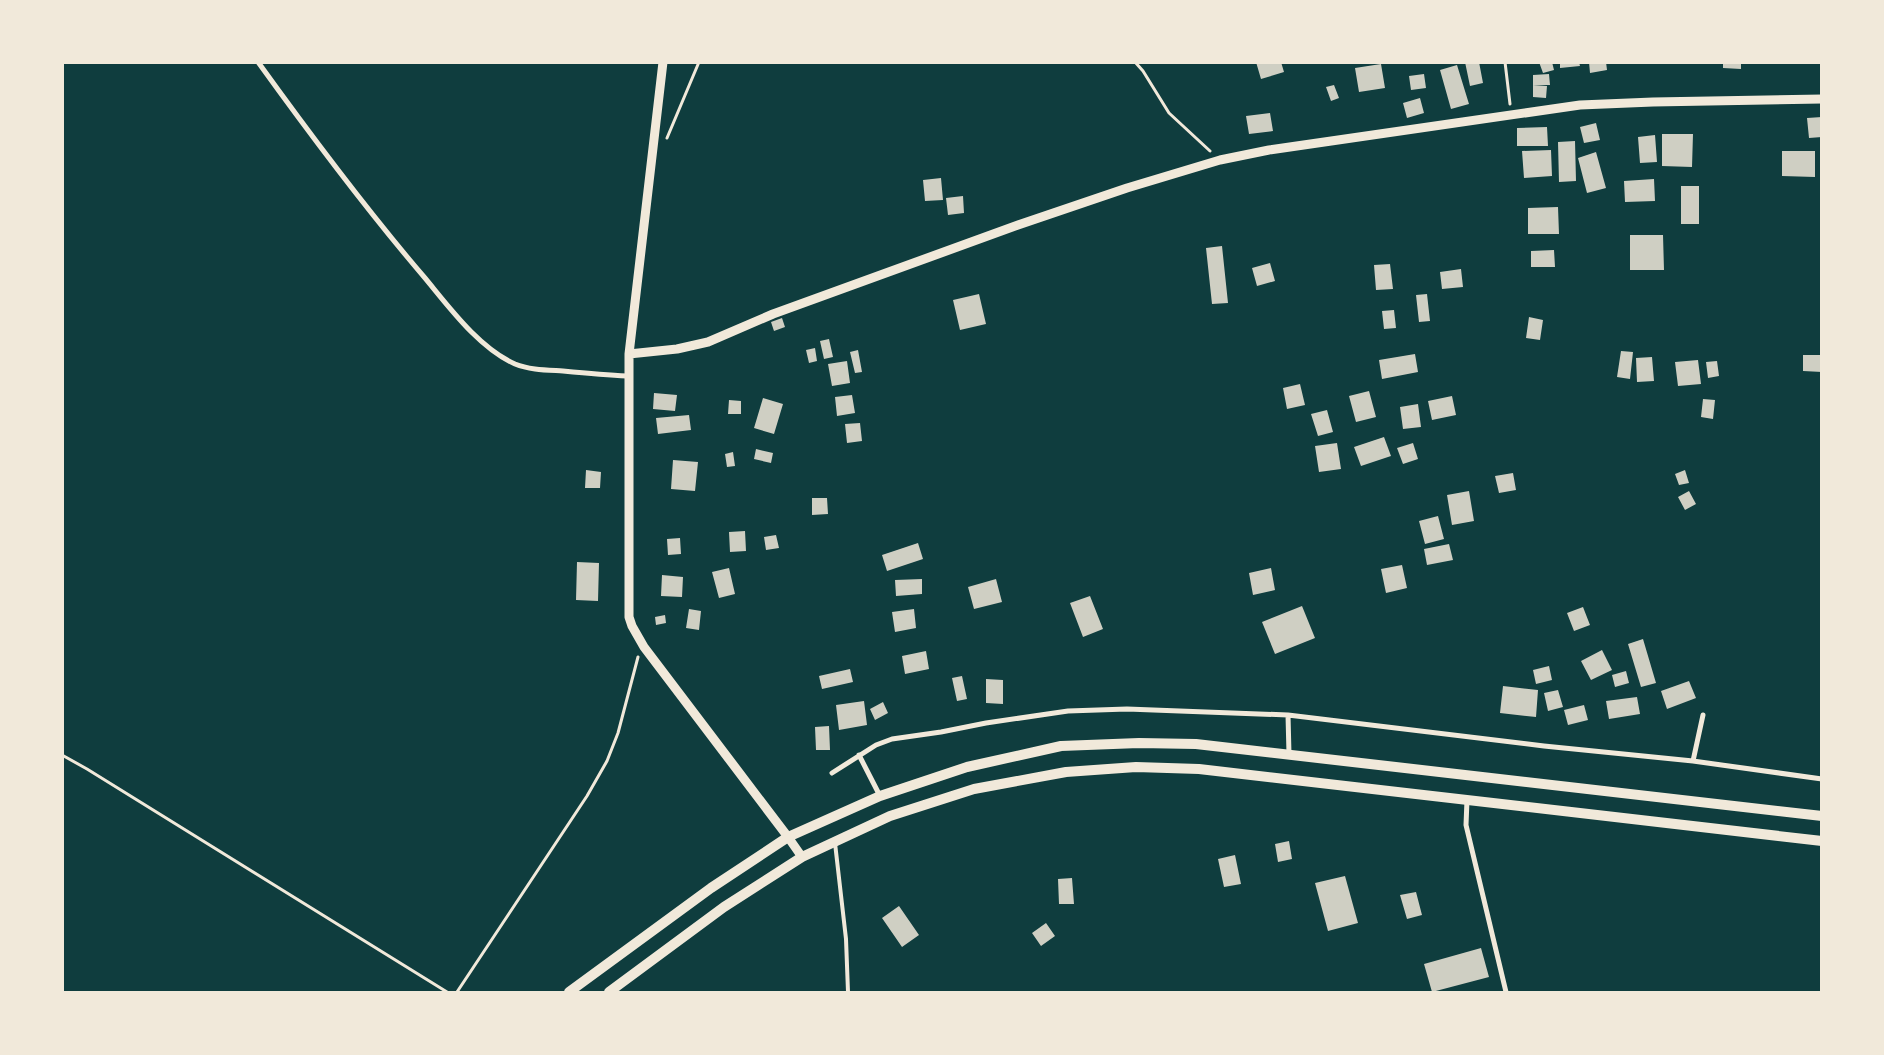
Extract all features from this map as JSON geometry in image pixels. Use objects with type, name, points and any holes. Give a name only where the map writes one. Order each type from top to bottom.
[{"type":"main road","points":[[569,992],[711,888],[788,837],[880,796],[967,767],[1061,746],[1139,742],[1186,744],[1289,754],[1822,816]]},
{"type":"main road","points":[[609,992],[724,907],[802,857],[890,816],[974,788],[1066,772],[1136,767],[1209,770],[1822,841]]},
{"type":"street","points":[[258,62],[340,176],[380,226],[453,311],[485,344],[502,357],[532,369],[627,376]]},
{"type":"street","points":[[663,62],[628,354],[630,617],[632,626],[644,647],[802,857]]},
{"type":"street","points":[[628,354],[677,349],[708,342],[774,314],[1018,225],[1127,188],[1220,160],[1268,150],[1511,114],[1580,106],[1822,99]]},
{"type":"street","points":[[832,773],[876,745],[892,739],[1068,711],[1127,709],[1288,715],[1693,762],[1822,779]]},
{"type":"street","points":[[1288,715],[1289,754]]},
{"type":"street","points":[[1693,762],[1703,715]]},
{"type":"street","points":[[859,755],[880,796]]},
{"type":"street","points":[[1467,800],[1466,824],[1506,992]]},
{"type":"lane","points":[[835,842],[846,939],[848,992]]},
{"type":"path","points":[[667,139],[699,62]]},
{"type":"path","points":[[1135,62],[1169,114],[1220,160]]},
{"type":"path","points":[[1505,62],[1511,114]]},
{"type":"path","points":[[457,992],[587,796],[607,760],[618,733],[635,664],[644,647]]},
{"type":"path","points":[[62,756],[87,768],[447,992]]},
{"type":"building","points":[[1256,62],[1281,62],[1284,72],[1261,79]]},
{"type":"building","points":[[1465,62],[1479,62],[1483,83],[1470,86]]},
{"type":"building","points":[[1539,62],[1552,62],[1554,70],[1543,73]]},
{"type":"building","points":[[1560,62],[1579,62],[1580,66],[1560,68]]},
{"type":"building","points":[[1589,62],[1606,62],[1607,70],[1590,73]]},
{"type":"building","points":[[1723,62],[1741,62],[1741,69],[1723,68]]},
{"type":"building","points":[[1381,64],[1385,88],[1359,92],[1355,68]]},
{"type":"building","points":[[1457,65],[1469,104],[1451,109],[1440,70]]},
{"type":"building","points":[[1424,74],[1426,88],[1411,90],[1409,76]]},
{"type":"building","points":[[1549,74],[1550,85],[1533,85],[1533,75]]},
{"type":"building","points":[[1334,85],[1339,98],[1331,101],[1326,87]]},
{"type":"building","points":[[1533,85],[1547,86],[1546,98],[1533,97]]},
{"type":"building","points":[[1420,98],[1424,113],[1407,118],[1403,103]]},
{"type":"building","points":[[1270,113],[1273,131],[1249,134],[1246,116]]},
{"type":"building","points":[[1822,117],[1822,137],[1809,138],[1807,118]]},
{"type":"building","points":[[1596,123],[1600,140],[1584,143],[1580,127]]},
{"type":"building","points":[[1547,127],[1548,146],[1517,146],[1517,128]]},
{"type":"building","points":[[1662,134],[1693,134],[1692,167],[1662,166]]},
{"type":"building","points":[[1655,135],[1657,162],[1640,163],[1638,137]]},
{"type":"building","points":[[1575,141],[1576,181],[1559,182],[1558,142]]},
{"type":"building","points":[[1551,150],[1552,176],[1524,178],[1522,151]]},
{"type":"building","points":[[1782,151],[1815,151],[1815,177],[1782,176]]},
{"type":"building","points":[[1596,152],[1606,188],[1587,193],[1578,158]]},
{"type":"building","points":[[941,178],[943,200],[925,201],[923,180]]},
{"type":"building","points":[[1654,179],[1655,201],[1625,202],[1624,181]]},
{"type":"building","points":[[1681,186],[1699,186],[1699,224],[1681,224]]},
{"type":"building","points":[[963,196],[964,213],[948,215],[946,198]]},
{"type":"building","points":[[1558,207],[1559,234],[1528,234],[1528,208]]},
{"type":"building","points":[[1630,235],[1663,235],[1664,270],[1630,270]]},
{"type":"building","points":[[1222,246],[1228,303],[1212,304],[1206,248]]},
{"type":"building","points":[[1554,250],[1555,267],[1531,267],[1531,251]]},
{"type":"building","points":[[1270,263],[1275,281],[1257,286],[1252,268]]},
{"type":"building","points":[[1390,264],[1393,289],[1376,290],[1374,265]]},
{"type":"building","points":[[1461,269],[1463,287],[1442,289],[1440,272]]},
{"type":"building","points":[[979,294],[986,324],[960,330],[953,300]]},
{"type":"building","points":[[1427,294],[1430,321],[1419,322],[1416,295]]},
{"type":"building","points":[[1394,310],[1396,328],[1384,329],[1382,311]]},
{"type":"building","points":[[1529,317],[1543,320],[1540,340],[1526,338]]},
{"type":"building","points":[[782,318],[785,327],[774,331],[771,322]]},
{"type":"building","points":[[829,339],[833,357],[824,359],[820,341]]},
{"type":"building","points":[[815,348],[817,361],[809,363],[806,350]]},
{"type":"building","points":[[858,350],[862,372],[855,373],[850,352]]},
{"type":"building","points":[[1621,351],[1633,352],[1630,379],[1617,377]]},
{"type":"building","points":[[1415,354],[1418,372],[1382,379],[1379,360]]},
{"type":"building","points":[[1803,355],[1822,355],[1822,372],[1803,371]]},
{"type":"building","points":[[1652,357],[1654,381],[1637,382],[1636,358]]},
{"type":"building","points":[[1698,360],[1701,384],[1678,386],[1675,362]]},
{"type":"building","points":[[847,361],[850,383],[832,386],[828,364]]},
{"type":"building","points":[[1717,361],[1719,376],[1708,378],[1706,362]]},
{"type":"building","points":[[1300,384],[1305,405],[1287,409],[1283,388]]},
{"type":"building","points":[[1369,391],[1376,417],[1356,422],[1349,396]]},
{"type":"building","points":[[654,393],[677,395],[675,411],[653,409]]},
{"type":"building","points":[[852,395],[855,413],[837,416],[835,397]]},
{"type":"building","points":[[1452,396],[1456,415],[1432,420],[1428,401]]},
{"type":"building","points":[[763,398],[783,404],[774,434],[754,428]]},
{"type":"building","points":[[1703,399],[1715,400],[1713,419],[1701,417]]},
{"type":"building","points":[[729,400],[741,401],[741,414],[728,414]]},
{"type":"building","points":[[1418,404],[1421,427],[1403,429],[1400,407]]},
{"type":"building","points":[[1327,410],[1333,432],[1318,436],[1311,414]]},
{"type":"building","points":[[689,415],[691,430],[658,434],[656,418]]},
{"type":"building","points":[[860,423],[862,441],[847,443],[845,424]]},
{"type":"building","points":[[1384,437],[1391,456],[1361,466],[1354,447]]},
{"type":"building","points":[[1337,443],[1341,469],[1319,472],[1315,446]]},
{"type":"building","points":[[1413,443],[1418,459],[1403,464],[1397,448]]},
{"type":"building","points":[[756,449],[773,453],[771,463],[754,459]]},
{"type":"building","points":[[733,452],[735,466],[727,467],[725,454]]},
{"type":"building","points":[[673,460],[698,462],[695,491],[671,489]]},
{"type":"building","points":[[586,470],[601,472],[600,488],[585,488]]},
{"type":"building","points":[[1685,470],[1689,483],[1679,485],[1675,474]]},
{"type":"building","points":[[1513,473],[1516,490],[1499,493],[1495,476]]},
{"type":"building","points":[[1469,491],[1474,521],[1452,525],[1447,495]]},
{"type":"building","points":[[1689,491],[1696,504],[1685,510],[1678,497]]},
{"type":"building","points":[[812,498],[827,498],[828,514],[812,515]]},
{"type":"building","points":[[1438,516],[1444,539],[1425,544],[1419,521]]},
{"type":"building","points":[[745,531],[746,551],[730,552],[729,532]]},
{"type":"building","points":[[776,535],[779,548],[766,550],[764,537]]},
{"type":"building","points":[[680,538],[681,554],[668,555],[667,539]]},
{"type":"building","points":[[918,543],[923,559],[887,571],[882,555]]},
{"type":"building","points":[[1449,544],[1453,560],[1427,565],[1424,549]]},
{"type":"building","points":[[577,562],[599,563],[598,601],[576,600]]},
{"type":"building","points":[[1402,565],[1407,588],[1386,593],[1381,569]]},
{"type":"building","points":[[729,568],[735,594],[719,598],[712,572]]},
{"type":"building","points":[[1271,568],[1275,590],[1253,595],[1249,573]]},
{"type":"building","points":[[662,575],[683,577],[682,597],[661,596]]},
{"type":"building","points":[[922,579],[922,594],[896,596],[895,580]]},
{"type":"building","points":[[996,579],[1002,602],[974,609],[968,587]]},
{"type":"building","points":[[1090,596],[1103,629],[1083,637],[1070,603]]},
{"type":"building","points":[[1302,606],[1315,638],[1275,654],[1262,622]]},
{"type":"building","points":[[1583,607],[1590,625],[1574,631],[1567,613]]},
{"type":"building","points":[[689,609],[701,611],[699,630],[686,628]]},
{"type":"building","points":[[914,609],[916,628],[895,632],[892,612]]},
{"type":"building","points":[[665,615],[666,623],[656,625],[655,617]]},
{"type":"building","points":[[1643,639],[1656,683],[1641,687],[1628,644]]},
{"type":"building","points":[[1602,650],[1612,670],[1591,680],[1581,661]]},
{"type":"building","points":[[926,651],[929,669],[905,674],[902,656]]},
{"type":"building","points":[[1549,666],[1552,680],[1536,684],[1533,670]]},
{"type":"building","points":[[850,669],[853,682],[822,689],[819,676]]},
{"type":"building","points":[[1626,671],[1629,683],[1615,687],[1612,675]]},
{"type":"building","points":[[962,676],[967,699],[957,701],[952,678]]},
{"type":"building","points":[[986,679],[1003,680],[1003,704],[986,703]]},
{"type":"building","points":[[1689,681],[1696,698],[1667,709],[1661,691]]},
{"type":"building","points":[[1503,686],[1538,690],[1536,717],[1500,713]]},
{"type":"building","points":[[1558,690],[1563,707],[1548,711],[1544,693]]},
{"type":"building","points":[[1637,697],[1640,714],[1609,719],[1606,701]]},
{"type":"building","points":[[864,701],[867,725],[839,730],[836,705]]},
{"type":"building","points":[[883,702],[888,713],[875,720],[870,709]]},
{"type":"building","points":[[1584,705],[1588,720],[1568,725],[1564,710]]},
{"type":"building","points":[[829,726],[830,750],[816,750],[815,727]]},
{"type":"building","points":[[1289,841],[1292,859],[1278,862],[1275,844]]},
{"type":"building","points":[[1235,855],[1241,884],[1224,887],[1218,859]]},
{"type":"building","points":[[1345,876],[1358,923],[1328,931],[1315,883]]},
{"type":"building","points":[[1072,878],[1074,904],[1059,904],[1058,879]]},
{"type":"building","points":[[1416,892],[1422,915],[1407,919],[1400,895]]},
{"type":"building","points":[[899,906],[919,935],[902,947],[882,918]]},
{"type":"building","points":[[1046,923],[1055,936],[1041,946],[1032,933]]},
{"type":"building","points":[[1481,948],[1489,977],[1432,992],[1424,964]]}]
